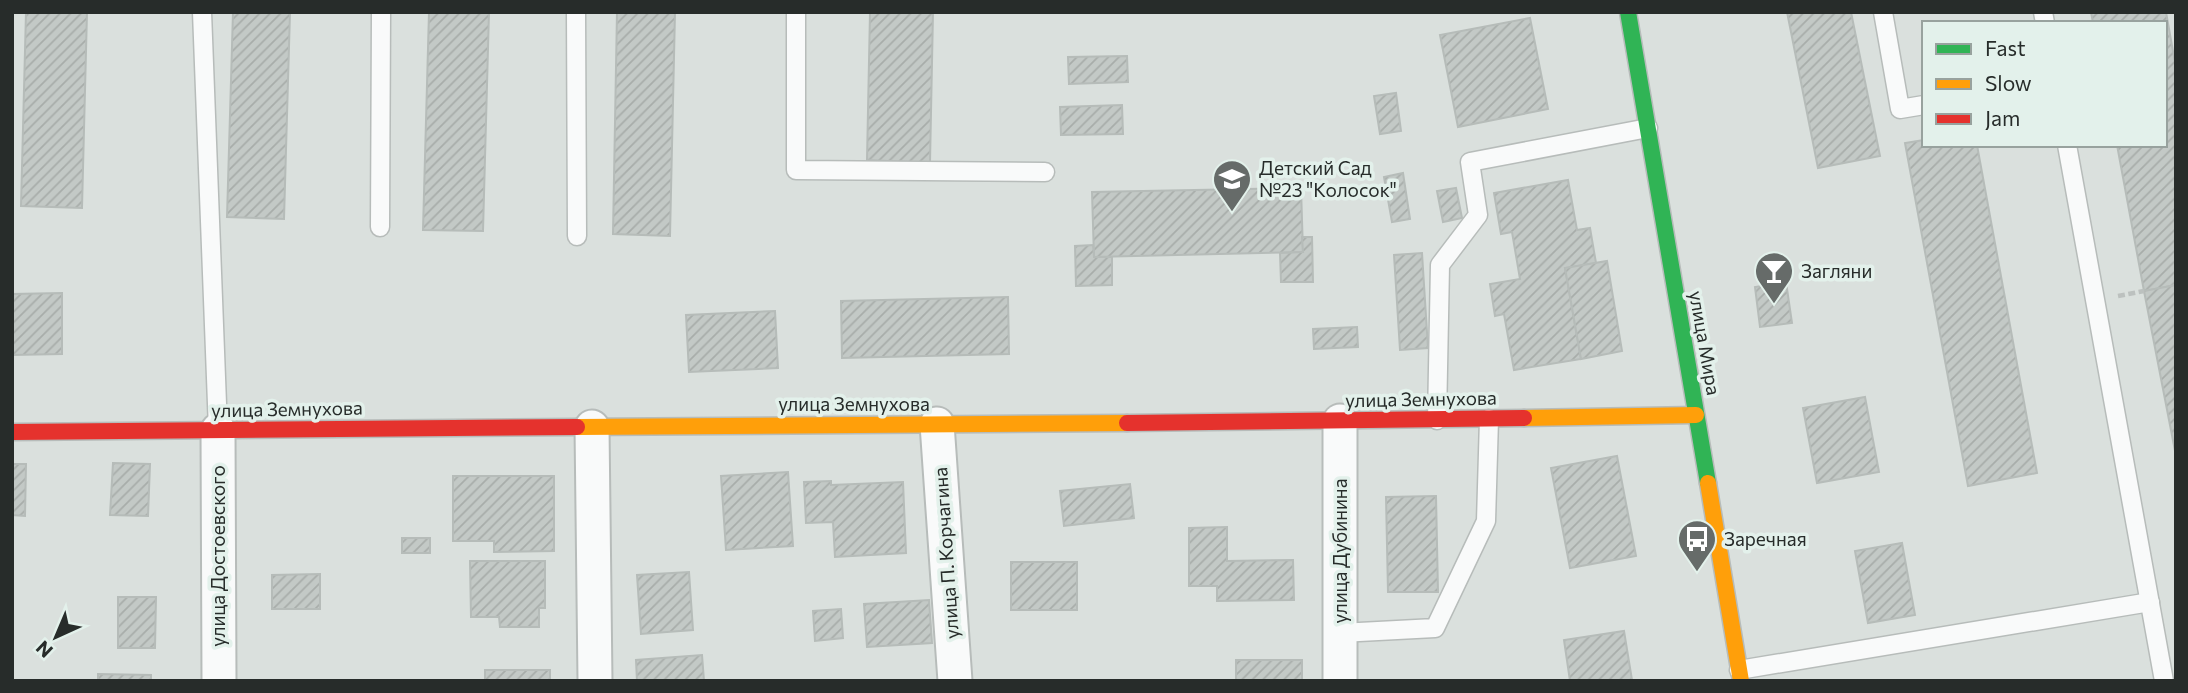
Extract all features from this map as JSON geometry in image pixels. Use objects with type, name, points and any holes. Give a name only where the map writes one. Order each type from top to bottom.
[{"type":"street","name":"улица Мира","points":[[1628,12],[1740,675]]},
{"type":"street","name":"улица Земнухова","points":[[12,432],[1340,421],[1696,415]]},
{"type":"street","name":"улица Дубинина","points":[[1339,681],[1340,421]]},
{"type":"street","name":"улица П. Корчагина","points":[[937,424],[955,681]]},
{"type":"street","points":[[592,427],[595,681]]},
{"type":"street","name":"улица Достоевского","points":[[218,430],[219,681]]},
{"type":"lane","points":[[202,12],[218,430]]},
{"type":"lane","points":[[380,228],[381,12]]},
{"type":"lane","points":[[576,12],[577,236]]},
{"type":"lane","points":[[796,12],[796,170],[1045,172]]},
{"type":"lane","points":[[1883,12],[1900,109],[1922,105]]},
{"type":"lane","points":[[1437,420],[1440,265],[1478,215],[1470,162],[1648,128]]},
{"type":"lane","points":[[2067,147],[2164,681]]},
{"type":"lane","points":[[1340,633],[1435,628],[1486,521],[1489,419]]},
{"type":"lane","points":[[1740,675],[2150,602]]},
{"type":"building","points":[[26,12],[87,12],[82,208],[21,206]]},
{"type":"building","points":[[233,12],[290,12],[284,219],[227,217]]},
{"type":"building","points":[[429,12],[489,12],[483,231],[423,230]]},
{"type":"building","points":[[617,12],[675,12],[670,236],[613,234]]},
{"type":"building","points":[[870,12],[933,12],[930,163],[867,160]]},
{"type":"building","points":[[1787,12],[1851,12],[1880,156],[1818,168]]},
{"type":"building","points":[[2091,12],[2166,12],[2176,68],[2176,285],[2144,291],[2117,147],[2167,147],[2167,21],[2093,21]]},
{"type":"building","points":[[1530,18],[1548,109],[1458,127],[1440,35]]},
{"type":"building","points":[[1127,56],[1128,82],[1069,84],[1068,57]]},
{"type":"building","points":[[1396,93],[1401,131],[1380,134],[1374,96]]},
{"type":"building","points":[[1122,105],[1123,134],[1061,135],[1060,107]]},
{"type":"building","points":[[1922,140],[1922,147],[1977,147],[2037,473],[1968,486],[1905,143]]},
{"type":"building","points":[[1403,173],[1410,219],[1392,222],[1384,177]]},
{"type":"building","points":[[1568,180],[1577,230],[1590,228],[1596,263],[1565,268],[1581,359],[1514,370],[1504,314],[1495,316],[1490,284],[1520,279],[1512,232],[1501,234],[1494,193]]},
{"type":"building","points":[[1301,188],[1303,252],[1094,257],[1092,192]]},
{"type":"building","points":[[1456,188],[1462,218],[1443,222],[1437,191]]},
{"type":"building","points":[[1302,237],[1312,237],[1313,282],[1281,282],[1280,253],[1303,252]]},
{"type":"building","points":[[1093,245],[1094,257],[1112,257],[1112,285],[1076,286],[1075,246]]},
{"type":"building","points":[[1422,253],[1428,348],[1400,350],[1394,255]]},
{"type":"building","points":[[1607,261],[1622,351],[1581,359],[1565,268]]},
{"type":"building","name":"Загляни","points":[[1786,282],[1792,323],[1760,327],[1755,287]]},
{"type":"building","points":[[2176,285],[2176,456],[2144,291]]},
{"type":"building","points":[[62,293],[62,354],[12,355],[12,294]]},
{"type":"building","points":[[1008,297],[1009,354],[842,358],[841,301]]},
{"type":"building","points":[[775,311],[778,368],[689,372],[686,315]]},
{"type":"building","points":[[1357,327],[1358,347],[1314,349],[1313,329]]},
{"type":"building","points":[[1865,397],[1879,472],[1817,483],[1803,408]]},
{"type":"building","points":[[1617,456],[1636,556],[1570,568],[1551,468]]},
{"type":"building","points":[[113,463],[150,464],[148,516],[110,515]]},
{"type":"building","points":[[12,464],[26,464],[25,516],[12,515]]},
{"type":"building","points":[[788,472],[793,546],[726,550],[721,476]]},
{"type":"building","points":[[453,476],[554,476],[554,551],[494,552],[494,541],[453,541]]},
{"type":"building","points":[[831,481],[831,485],[903,482],[906,553],[835,557],[833,522],[806,523],[804,482]]},
{"type":"building","points":[[1130,484],[1134,518],[1064,526],[1060,491]]},
{"type":"building","points":[[1436,496],[1438,592],[1388,592],[1386,497]]},
{"type":"building","points":[[1227,527],[1227,561],[1293,560],[1294,600],[1217,601],[1217,586],[1189,586],[1189,528]]},
{"type":"building","points":[[402,538],[430,538],[430,553],[402,553]]},
{"type":"building","points":[[1902,543],[1915,615],[1868,623],[1855,551]]},
{"type":"building","points":[[470,561],[545,561],[545,608],[539,608],[539,627],[500,627],[499,617],[471,617]]},
{"type":"building","points":[[1011,562],[1077,562],[1077,610],[1011,610]]},
{"type":"building","points":[[689,572],[693,630],[641,634],[637,575]]},
{"type":"building","points":[[320,574],[320,609],[272,609],[272,575]]},
{"type":"building","points":[[118,597],[156,597],[155,648],[118,648]]},
{"type":"building","points":[[929,600],[932,643],[867,647],[864,604]]},
{"type":"building","points":[[841,609],[843,638],[815,641],[813,611]]},
{"type":"building","points":[[1624,631],[1632,680],[1570,681],[1564,640]]},
{"type":"building","points":[[702,655],[704,681],[637,681],[636,660]]},
{"type":"building","points":[[1236,660],[1302,660],[1302,681],[1236,681]]},
{"type":"building","points":[[485,670],[550,670],[550,681],[485,681]]},
{"type":"building","points":[[98,674],[151,675],[151,681],[98,681]]},
{"type":"traffic: fast","points":[[1628,12],[1708,483]]},
{"type":"traffic: slow","points":[[1524,418],[1696,415]]},
{"type":"traffic: slow","points":[[577,427],[1127,423]]},
{"type":"traffic: slow","points":[[1708,483],[1741,681]]},
{"type":"traffic: jam","points":[[1127,423],[1524,418]]},
{"type":"traffic: jam","points":[[12,432],[577,427]]},
{"type":"place","name":"Детский Сад №23 \"Колосок\"","points":[[1232,213]]},
{"type":"place","name":"Загляни","points":[[1774,305]]},
{"type":"place","name":"Заречная","points":[[1697,573]]}]
